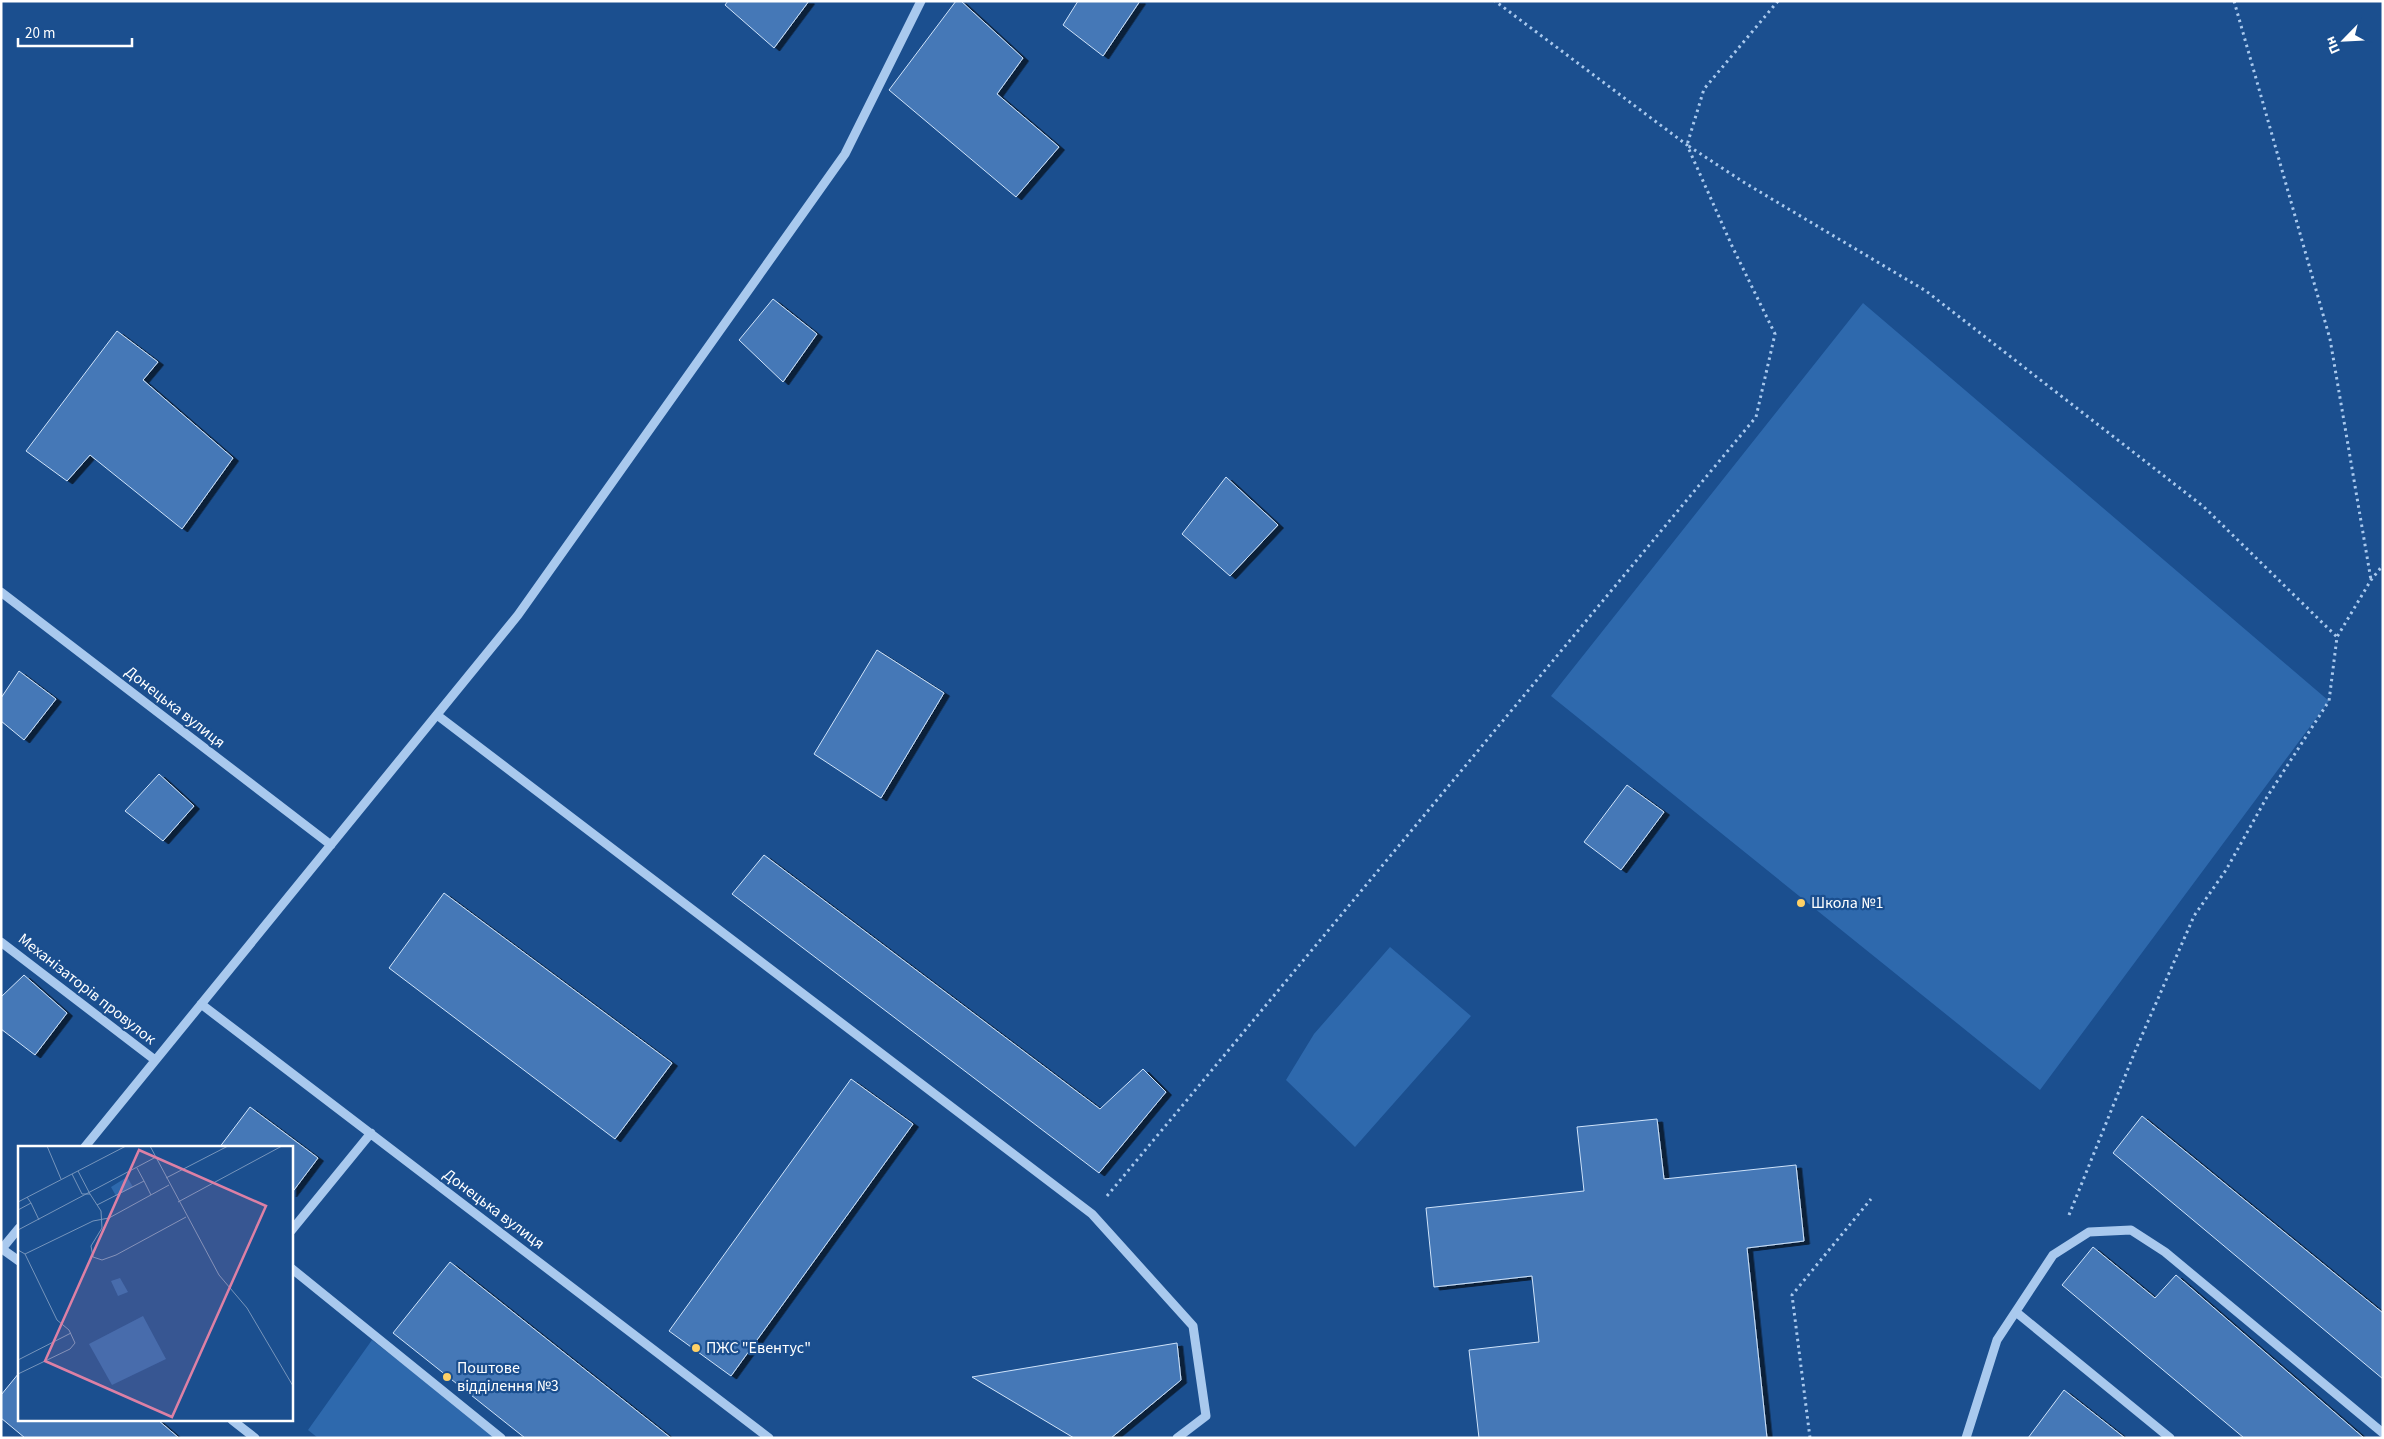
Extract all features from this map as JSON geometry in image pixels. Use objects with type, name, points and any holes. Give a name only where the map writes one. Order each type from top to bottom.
[{"type":"street","points":[[86,1146],[518,615],[845,154],[921,1]]},
{"type":"street","name":"Донецька вулиця","points":[[1,592],[331,845]]},
{"type":"street","points":[[437,715],[1092,1214],[1193,1326],[1206,1416],[1177,1438]]},
{"type":"street","name":"Механізаторів провулок","points":[[1,942],[155,1060]]},
{"type":"street","name":"Донецька вулиця","points":[[201,1004],[769,1438]]},
{"type":"street","points":[[292,1230],[371,1133]]},
{"type":"street","points":[[18,1229],[2,1249],[18,1260]]},
{"type":"street","points":[[1966,1438],[1997,1340],[2053,1255],[2089,1232],[2132,1230],[2166,1252],[2383,1433]]},
{"type":"street","points":[[292,1269],[501,1438]]},
{"type":"street","points":[[2016,1312],[2170,1438]]},
{"type":"street","points":[[235,1422],[255,1438]]},
{"type":"path","points":[[1495,1],[1687,145],[1745,183],[1926,291],[2204,507],[2337,638]]},
{"type":"path","points":[[1092,1214],[1756,417],[1776,334],[1732,246],[1687,145],[1704,89],[1778,1]]},
{"type":"path","points":[[2234,1],[2330,339],[2371,580]]},
{"type":"path","points":[[2053,1255],[2136,1049],[2194,916],[2226,870],[2267,797],[2328,702],[2337,638],[2371,580],[2383,565]]},
{"type":"path","points":[[1810,1438],[1792,1295],[1871,1199]]},
{"type":"shaded area","points":[[1863,303],[2329,701],[2040,1090],[1551,696]]},
{"type":"shaded area","points":[[1390,947],[1471,1016],[1355,1147],[1286,1080],[1314,1034]]},
{"type":"shaded area","points":[[372,1340],[498,1438],[318,1438],[308,1430]]},
{"type":"building","points":[[728,1],[809,1],[774,48],[725,5]]},
{"type":"building","points":[[956,1],[961,1],[1023,58],[997,94],[1059,147],[1016,197],[889,90]]},
{"type":"building","points":[[1078,1],[1140,1],[1103,56],[1063,25]]},
{"type":"building","points":[[773,299],[817,334],[783,382],[739,340]]},
{"type":"building","points":[[117,331],[158,362],[143,380],[233,458],[182,529],[90,455],[67,481],[26,451]]},
{"type":"building","points":[[1226,477],[1278,525],[1230,576],[1182,534]]},
{"type":"building","points":[[877,650],[944,693],[881,798],[814,754]]},
{"type":"building","points":[[19,671],[56,699],[24,740],[1,721],[1,698]]},
{"type":"building","points":[[159,774],[194,806],[163,841],[125,811]]},
{"type":"building","points":[[1627,785],[1664,812],[1621,870],[1584,842]]},
{"type":"building","points":[[764,855],[1100,1109],[1143,1069],[1166,1092],[1099,1173],[732,894]]},
{"type":"building","points":[[444,893],[672,1063],[615,1139],[389,968]]},
{"type":"building","points":[[24,975],[67,1013],[35,1055],[1,1029],[1,997]]},
{"type":"building","points":[[851,1079],[913,1124],[731,1376],[669,1331]]},
{"type":"building","points":[[250,1107],[318,1158],[292,1193],[292,1146],[221,1146]]},
{"type":"building","points":[[2142,1116],[2383,1313],[2383,1379],[2113,1153]]},
{"type":"building","points":[[1657,1119],[1664,1179],[1796,1165],[1804,1241],[1747,1248],[1767,1438],[1479,1438],[1469,1350],[1539,1342],[1532,1276],[1434,1287],[1426,1208],[1584,1191],[1577,1127]]},
{"type":"building","points":[[2093,1247],[2155,1298],[2176,1275],[2364,1438],[2244,1438],[2062,1285]]},
{"type":"building","points":[[450,1262],[671,1438],[525,1438],[393,1333]]},
{"type":"building","points":[[1177,1343],[1181,1380],[1111,1438],[1074,1438],[972,1377]]},
{"type":"building","points":[[18,1374],[18,1422],[160,1422],[179,1438],[25,1438],[1,1418],[1,1395]]},
{"type":"building","points":[[2064,1390],[2125,1438],[2028,1438]]},
{"type":"place","name":"Школа №1","points":[[1801,903]]},
{"type":"place","name":"ПЖС \"Евентус\"","points":[[696,1348]]},
{"type":"place","name":"Поштове відділення №3","points":[[447,1377]]}]
